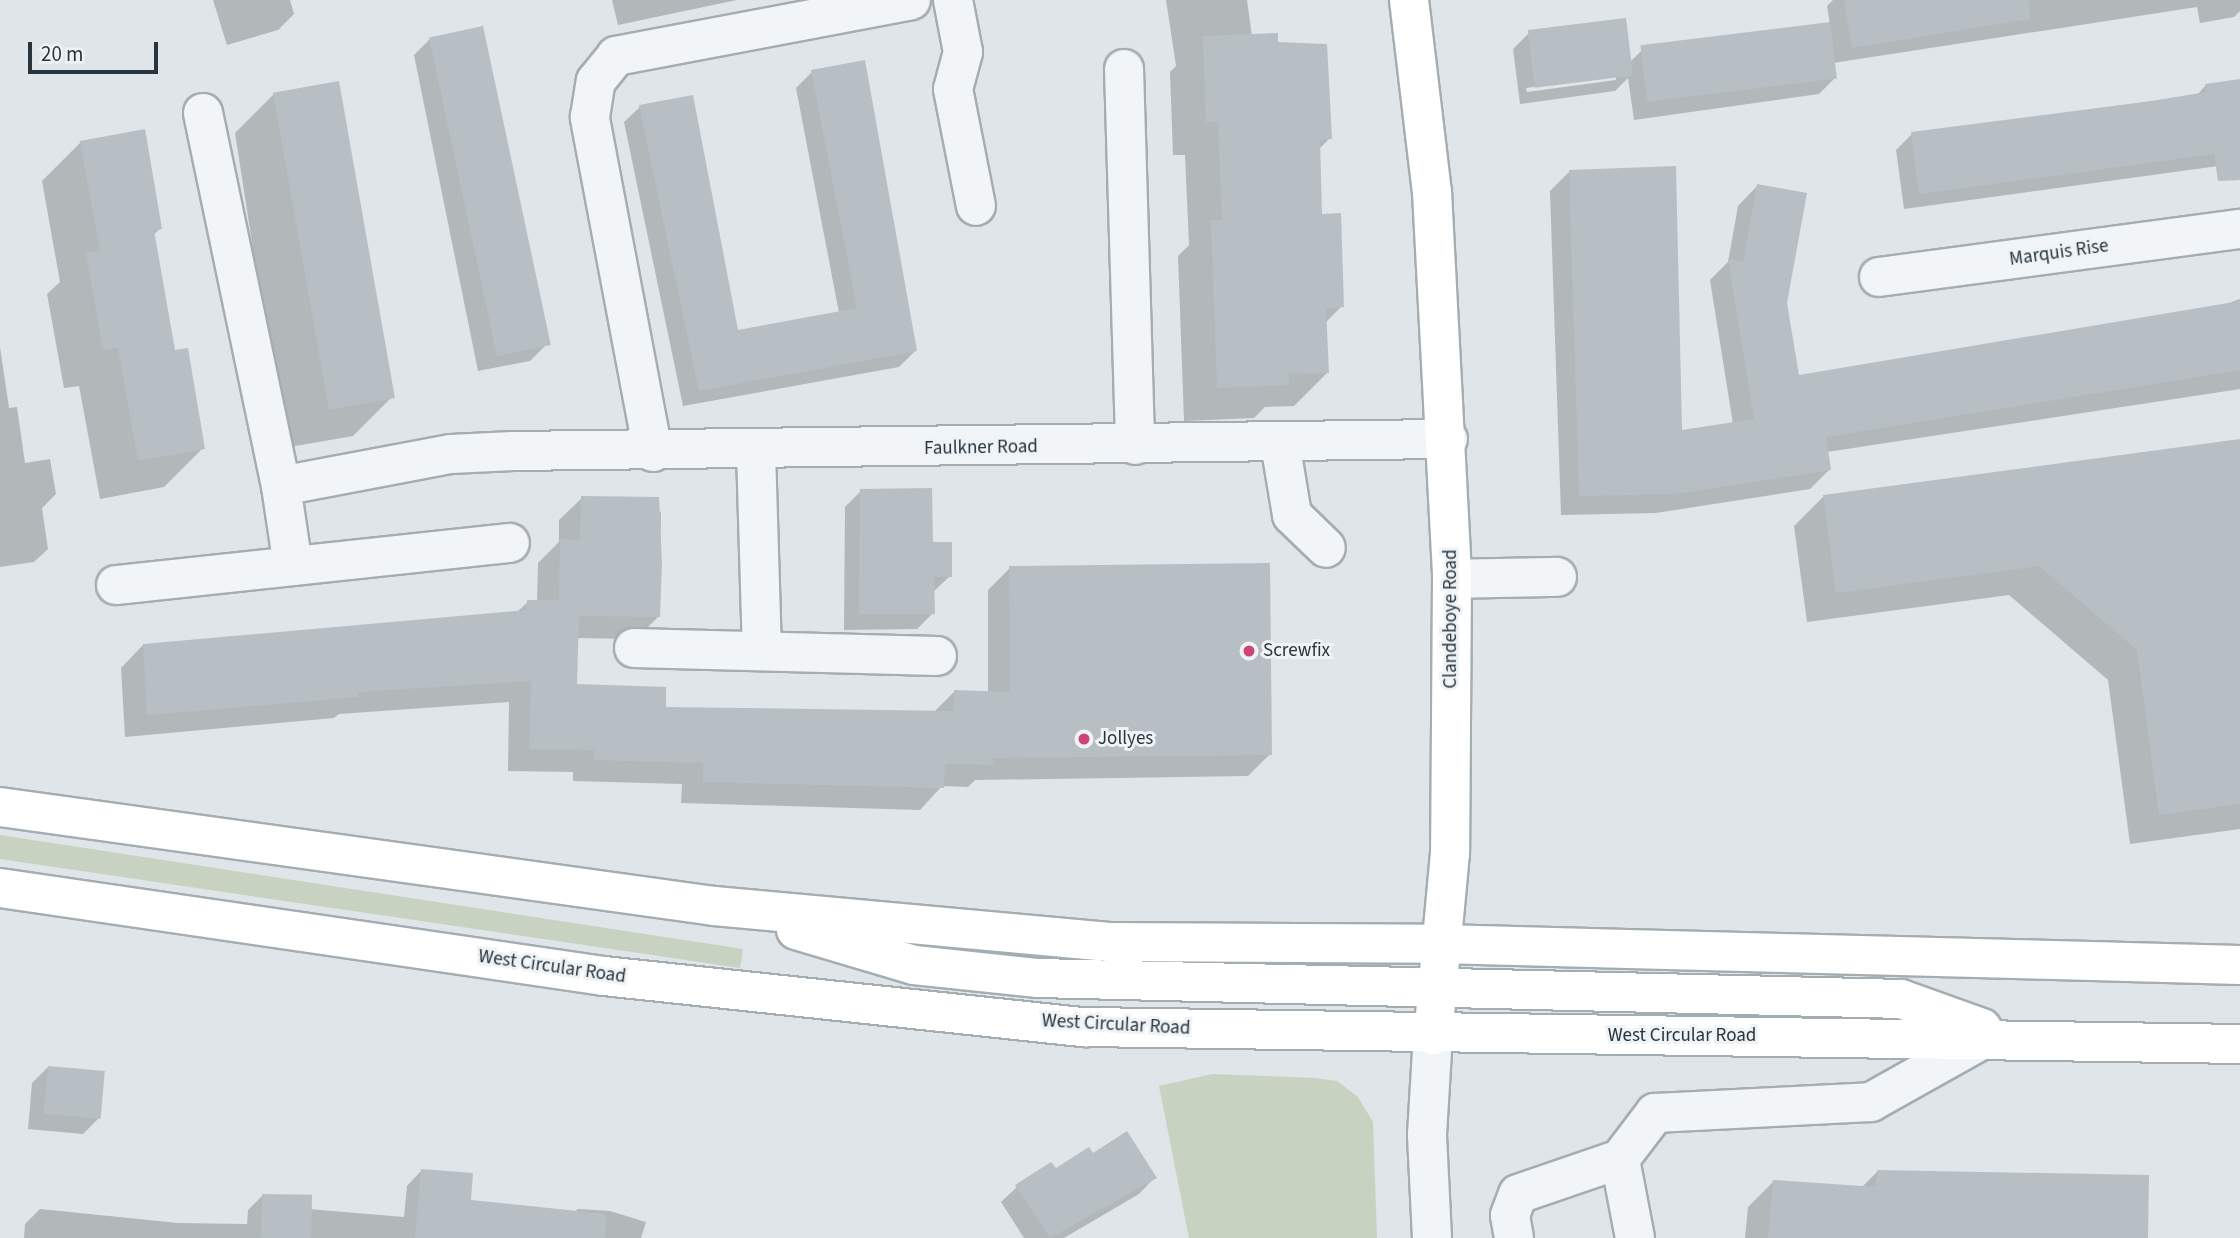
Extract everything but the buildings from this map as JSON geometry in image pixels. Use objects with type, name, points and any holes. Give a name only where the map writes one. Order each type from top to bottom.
[{"type":"main road","name":"Clandeboye Road","points":[[1409,0],[1432,192],[1448,439],[1452,579],[1450,841],[1433,1035]]},
{"type":"main road","points":[[0,807],[714,906],[1110,942],[1440,944],[2240,965]]},
{"type":"main road","name":"West Circular Road","points":[[0,888],[604,976],[1058,1024],[1433,1035],[1998,1038],[2240,1044]]},
{"type":"main road","points":[[714,906],[915,965],[1038,978],[1901,999],[1998,1038]]},
{"type":"street","points":[[653,452],[590,117],[596,80],[616,56],[911,0]]},
{"type":"street","points":[[953,0],[962,52],[953,89],[976,206]]},
{"type":"street","points":[[1124,69],[1135,445]]},
{"type":"street","points":[[203,113],[282,486],[293,566]]},
{"type":"street","name":"Marquis Rise","points":[[1879,277],[2240,229]]},
{"type":"street","name":"Faulkner Road","points":[[282,486],[451,454],[513,451],[756,451],[1448,439]]},
{"type":"street","points":[[1280,443],[1292,515],[1326,548]]},
{"type":"street","points":[[756,451],[762,652]]},
{"type":"street","points":[[116,585],[510,543]]},
{"type":"street","points":[[1452,579],[1557,577]]},
{"type":"street","points":[[634,648],[936,656]]},
{"type":"street","name":"Clandeboye Road","points":[[1432,1238],[1427,1135],[1433,1035]]},
{"type":"street","points":[[1514,1238],[1510,1215],[1518,1194],[1620,1159],[1655,1113],[1871,1102],[1998,1038]]},
{"type":"street","points":[[1620,1159],[1634,1238]]},
{"type":"green space","points":[[0,835],[743,949],[740,968],[0,859]]},
{"type":"green space","points":[[1212,1074],[1337,1081],[1358,1097],[1373,1122],[1377,1238],[1189,1238],[1159,1086]]},
{"type":"place","name":"Screwfix","points":[[1249,651]]},
{"type":"place","name":"Jollyes","points":[[1084,739]]}]
